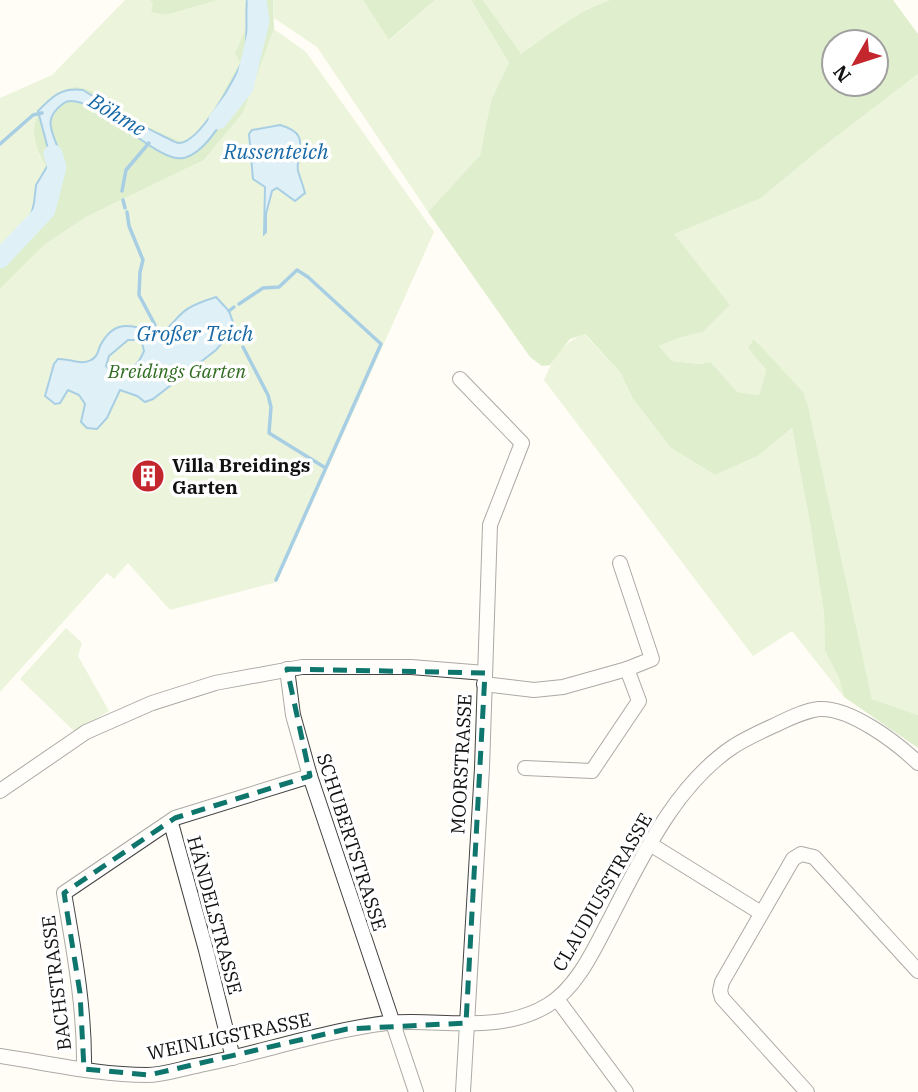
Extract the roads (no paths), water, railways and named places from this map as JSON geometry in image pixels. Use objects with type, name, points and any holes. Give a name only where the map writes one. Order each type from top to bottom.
[{"type":"street","name":"MOORSTRASSE","points":[[460,379],[522,443],[490,525],[482,768],[463,1092]]},
{"type":"street","points":[[0,791],[86,732],[152,703],[215,683],[287,669],[411,667],[484,678],[534,690],[563,687],[627,669],[652,659],[620,563]]},
{"type":"street","name":"SCHUBERTSTRASSE","points":[[287,669],[293,715],[310,776],[416,1092]]},
{"type":"street","points":[[525,768],[592,771],[639,701],[627,669]]},
{"type":"street","name":"CLAUDIUSSTRASSE","points":[[466,1023],[519,1018],[538,1011],[557,999],[582,969],[650,844],[671,812],[699,776],[725,753],[748,738],[794,716],[820,709],[843,712],[865,724],[918,763]]},
{"type":"street","points":[[170,823],[174,818],[310,776]]},
{"type":"street","name":"BACHSTRASSE","points":[[84,1069],[80,993],[64,893],[170,823]]},
{"type":"street","name":"HÄNDELSTRASSE","points":[[170,823],[233,1058]]},
{"type":"street","points":[[650,844],[761,914]]},
{"type":"street","points":[[807,1092],[722,998],[720,991],[722,982],[793,859],[802,854],[814,857],[918,971]]},
{"type":"street","points":[[557,999],[626,1092]]},
{"type":"street","name":"WEINLIGSTRASSE","points":[[0,1056],[84,1069],[149,1075],[233,1058],[347,1029],[391,1023],[466,1023]]},
{"type":"water","points":[[247,0],[261,0],[262,28],[257,46],[230,108],[204,145],[190,156],[176,158],[150,146],[87,105],[74,101],[64,103],[51,118],[60,166],[41,217],[32,235],[0,264],[0,249],[31,215],[36,185],[51,160],[38,111],[63,92],[83,90],[170,140],[178,143],[187,141],[216,108],[243,59]]},
{"type":"water","name":"Russenteich","points":[[280,125],[296,133],[299,138],[298,171],[305,193],[295,201],[277,188],[272,191],[264,234],[265,187],[253,179],[249,134],[252,130]]},
{"type":"water","name":"Großer Teich","points":[[216,297],[229,311],[235,328],[216,350],[153,399],[145,402],[120,390],[107,418],[97,429],[87,428],[81,422],[85,404],[79,395],[68,390],[60,403],[55,404],[45,396],[54,364],[58,359],[87,362],[96,356],[106,337],[118,327],[133,326],[158,333],[167,329],[185,311]],"holes":[[[128,340],[142,343],[144,351],[137,364],[117,378],[106,366],[109,356]]]},
{"type":"waterway","name":"Böhme","points":[[218,120],[244,87],[260,21],[257,0]]},
{"type":"waterway","points":[[0,144],[33,115],[42,113]]},
{"type":"waterway","points":[[122,191],[126,170],[149,143]]},
{"type":"waterway","name":"Böhme","points":[[0,259],[46,210],[57,167],[53,154]]},
{"type":"waterway","points":[[123,200],[125,208]]},
{"type":"waterway","points":[[127,212],[129,226],[143,260],[139,295],[155,325]]},
{"type":"waterway","points":[[239,304],[263,288],[279,287],[297,270],[381,344],[276,580]]},
{"type":"waterway","points":[[229,311],[234,307]]},
{"type":"waterway","points":[[234,329],[239,338]]},
{"type":"waterway","points":[[243,347],[268,395],[271,407],[269,433],[324,467]]},
{"type":"place","name":"Villa Breidings Garten","points":[[148,476]]},
{"type":"park label","name":"Breidings Garten","points":[[177,371]]}]
